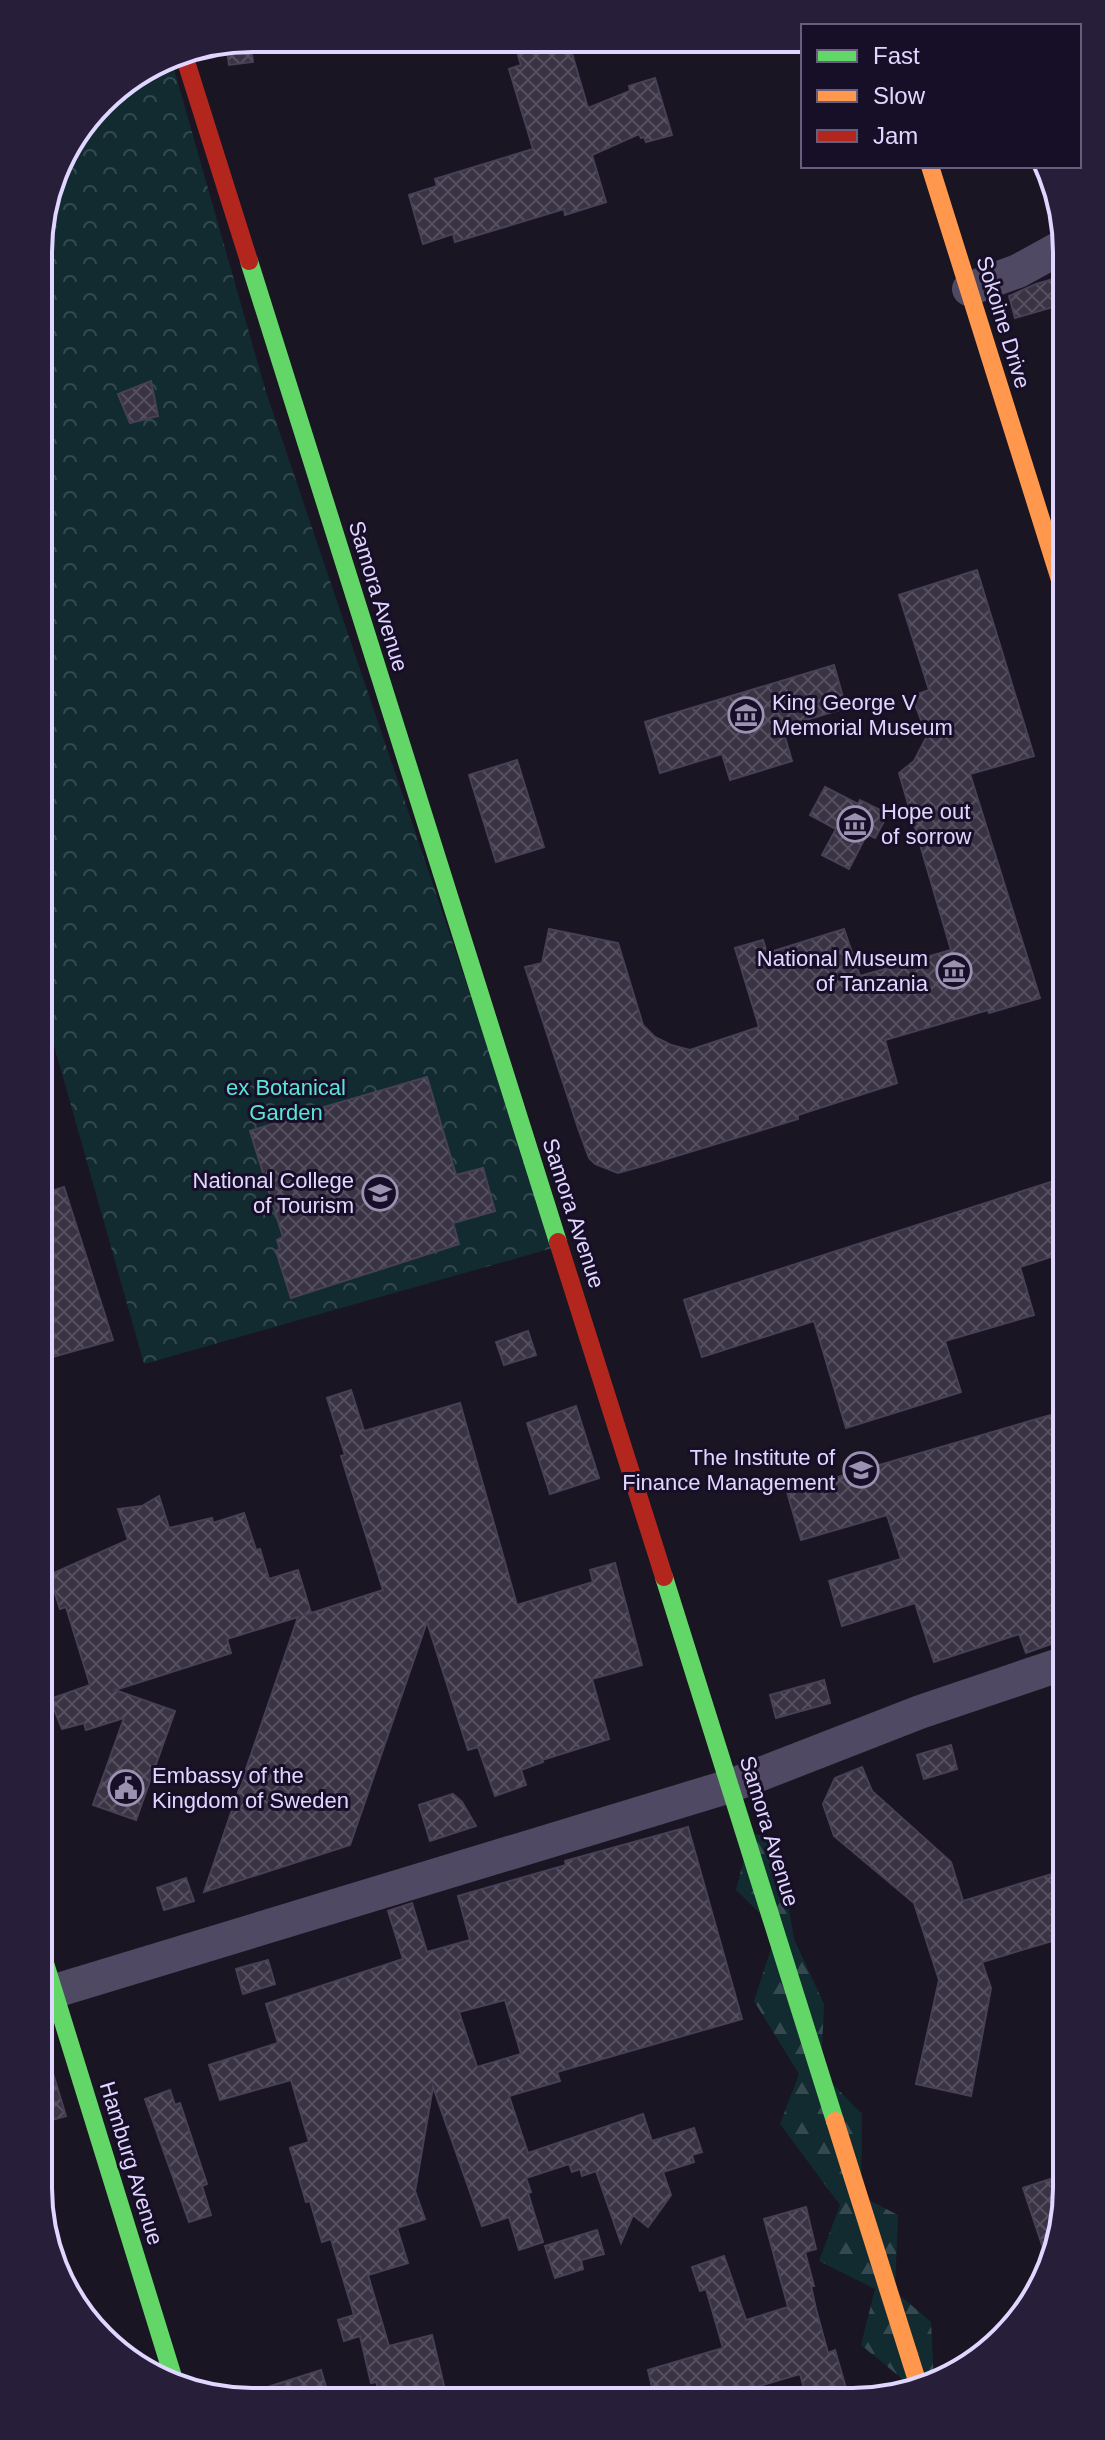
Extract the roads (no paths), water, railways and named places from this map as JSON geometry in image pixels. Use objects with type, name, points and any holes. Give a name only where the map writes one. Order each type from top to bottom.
[{"type":"street","name":"Samora Avenue","points":[[187,63],[916,2377]]},
{"type":"street","name":"Sokoine Drive","points":[[931,168],[1053,557]]},
{"type":"street","points":[[969,289],[1018,271],[1053,252]]},
{"type":"street","points":[[52,1981],[730,1786],[920,1712],[1053,1667]]},
{"type":"street","name":"Hamburg Avenue","points":[[52,1995],[171,2370]]},
{"type":"place","name":"King George V Memorial Museum","points":[[746,715]]},
{"type":"place","name":"Hope out of sorrow","points":[[855,824]]},
{"type":"place","name":"National Museum of Tanzania","points":[[954,971]]},
{"type":"place","name":"National College of Tourism","points":[[380,1193]]},
{"type":"place","name":"The Institute of Finance Management","points":[[861,1470]]},
{"type":"place","name":"Embassy of the Kingdom of Sweden","points":[[126,1788]]},
{"type":"park label","name":"ex Botanical Garden","points":[[286,1100]]}]
